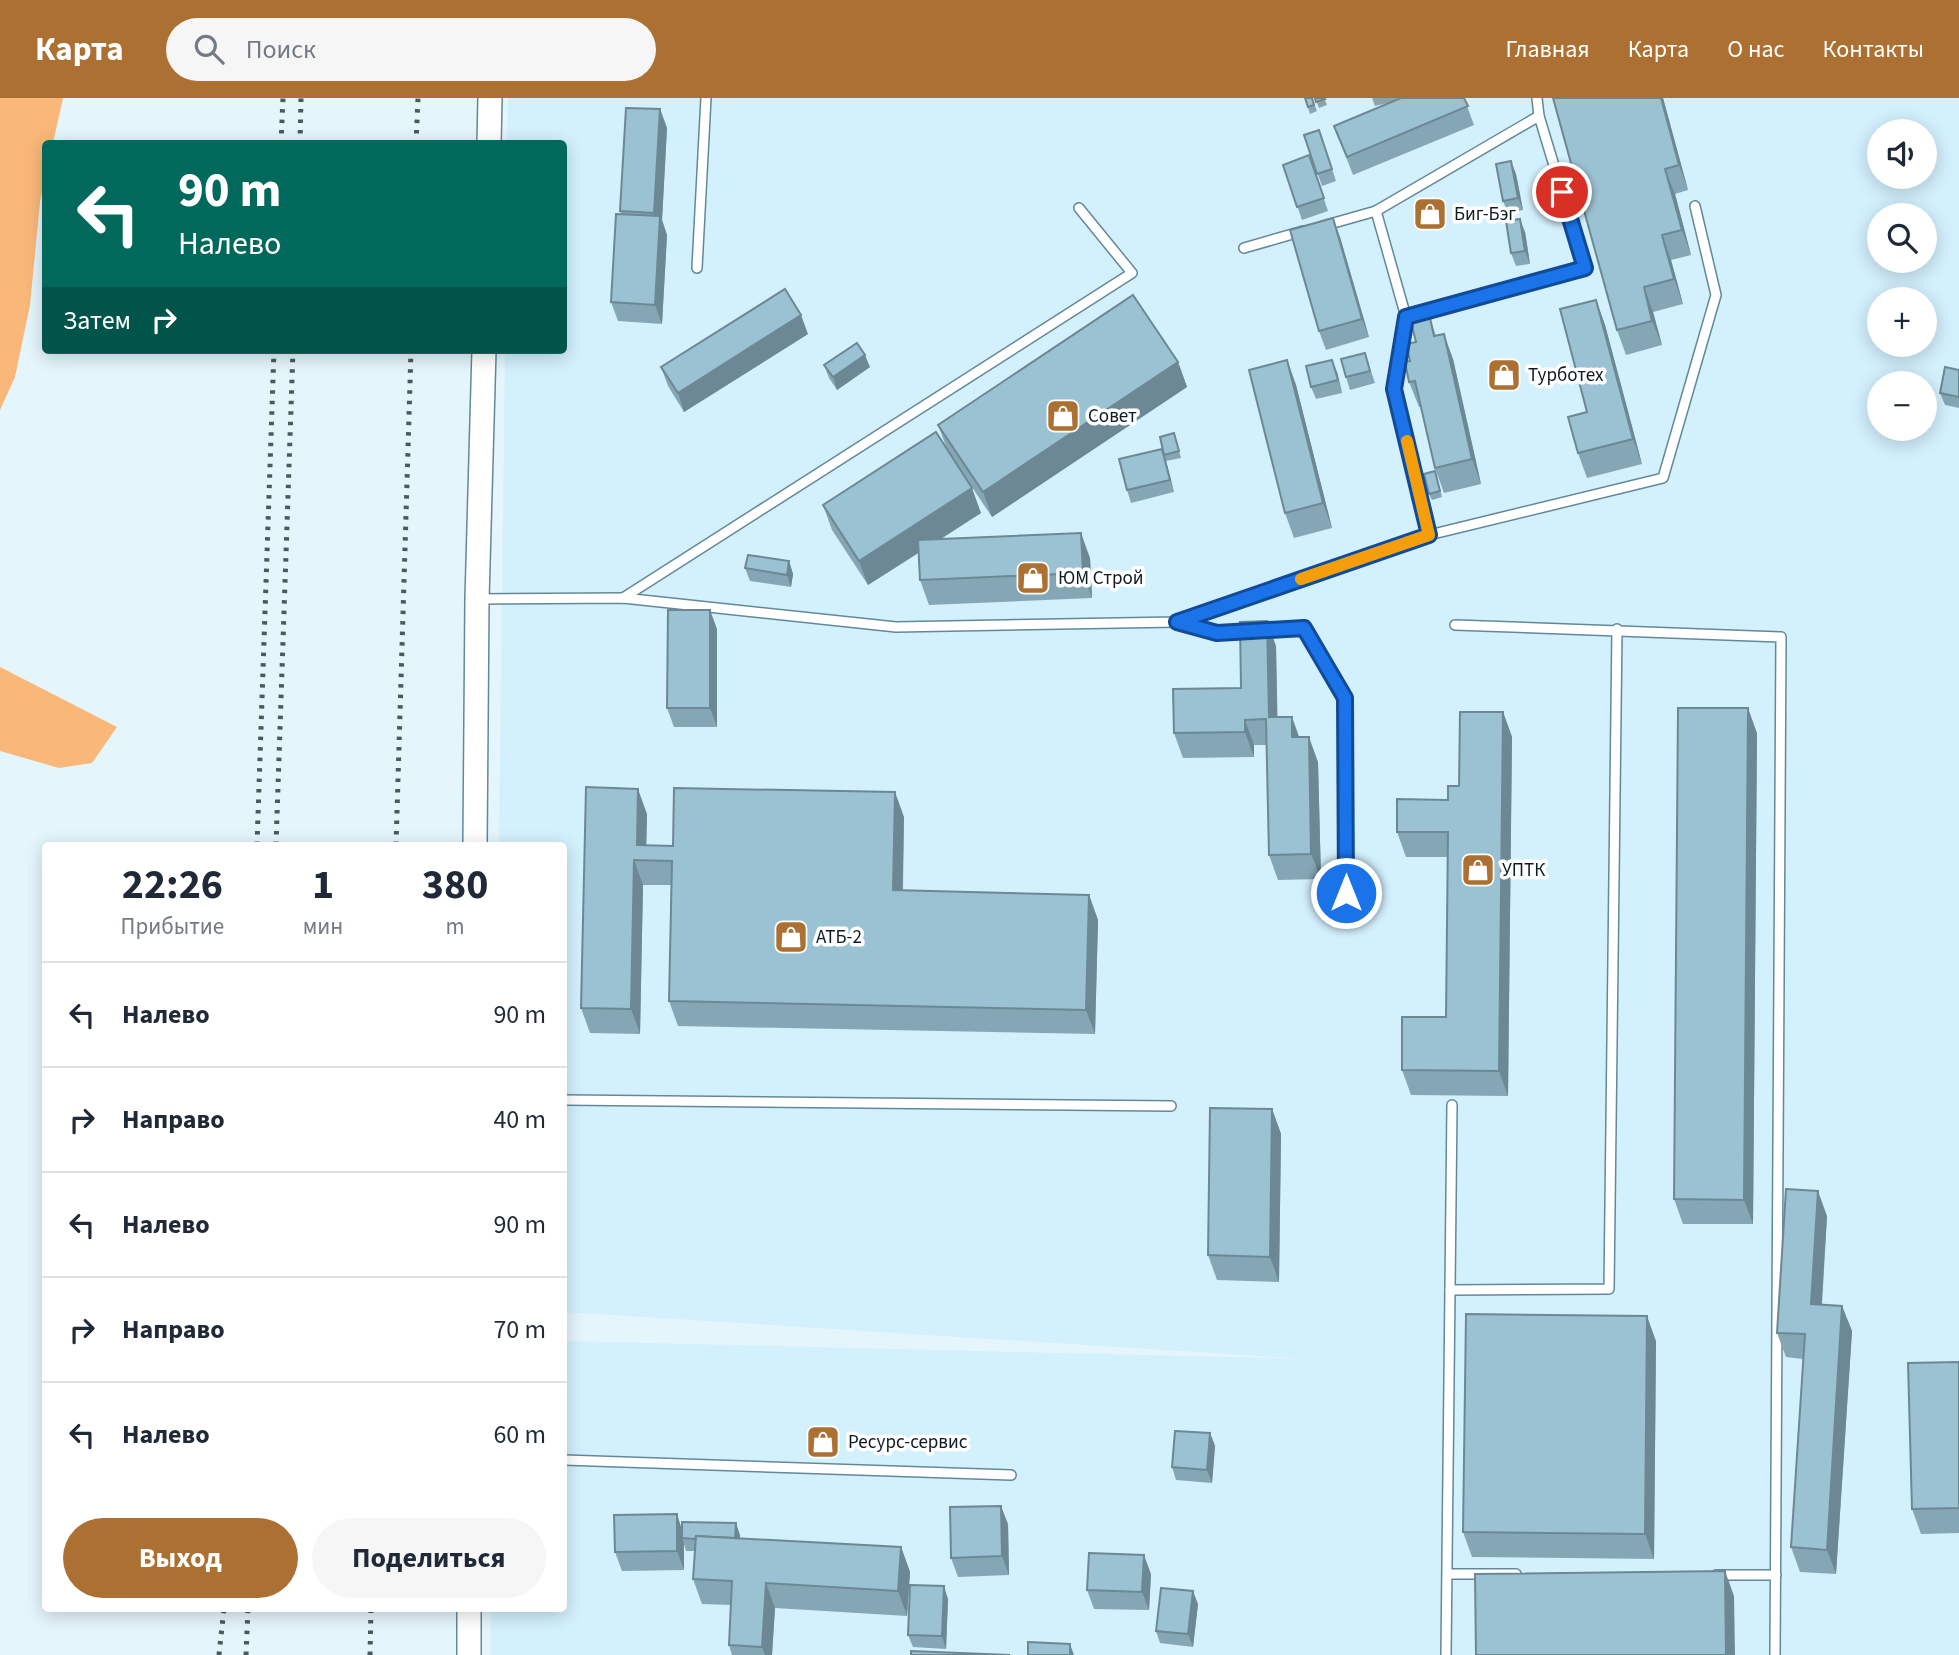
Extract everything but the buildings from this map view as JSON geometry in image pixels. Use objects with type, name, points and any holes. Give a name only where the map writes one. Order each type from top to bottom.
[{"type":"street","points":[[489,140],[490,98]]},
{"type":"street","points":[[475,842],[477,599],[484,354]]},
{"type":"street","points":[[469,1655],[470,1612]]},
{"type":"lane","points":[[697,268],[706,98]]},
{"type":"lane","points":[[1406,317],[1585,268],[1539,116],[1537,98]]},
{"type":"lane","points":[[1244,248],[1376,211],[1539,116]]},
{"type":"lane","points":[[1177,622],[1429,535],[1663,478],[1716,295],[1695,206]]},
{"type":"lane","points":[[623,598],[1132,273],[1079,208]]},
{"type":"lane","points":[[1376,211],[1406,317],[1394,389],[1429,535]]},
{"type":"lane","points":[[477,599],[623,598],[896,627],[1177,622],[1217,633],[1304,628],[1345,698],[1346,893]]},
{"type":"lane","points":[[1455,625],[1782,637],[1775,1655]]},
{"type":"lane","points":[[1450,1290],[1609,1289],[1617,629]]},
{"type":"lane","points":[[567,1100],[1171,1106]]},
{"type":"lane","points":[[1447,1655],[1452,1105]]},
{"type":"lane","points":[[567,1460],[1011,1475]]},
{"type":"lane","points":[[1448,1574],[1528,1574]]},
{"type":"lane","points":[[1700,1575],[1776,1575]]},
{"type":"shaded area","points":[[0,98],[63,98],[54,140],[42,140],[42,192],[30,305],[15,377],[0,410]]},
{"type":"shaded area","points":[[508,98],[1959,98],[1959,1655],[491,1655],[491,1612],[567,1612],[567,1341],[1309,1359],[567,1312],[567,842],[499,842],[505,354],[567,354],[567,140],[507,140]]},
{"type":"shaded area","points":[[0,667],[117,727],[92,763],[59,768],[0,751]]},
{"type":"railway","points":[[281,140],[283,98]]},
{"type":"railway","points":[[300,140],[301,98]]},
{"type":"railway","points":[[416,140],[418,98]]},
{"type":"railway","points":[[257,842],[274,354]]},
{"type":"railway","points":[[276,842],[293,354]]},
{"type":"railway","points":[[396,842],[411,354]]},
{"type":"railway","points":[[219,1655],[224,1612]]},
{"type":"railway","points":[[246,1655],[248,1612]]},
{"type":"railway","points":[[370,1655],[371,1612]]},
{"type":"slow traffic","points":[[1301,579],[1429,535],[1407,441]]},
{"type":"place","name":"Биг-Бэг","points":[[1430,214]]},
{"type":"place","name":"Турботех","points":[[1504,375]]},
{"type":"place","name":"Совет","points":[[1063,416]]},
{"type":"place","name":"ЮМ Строй","points":[[1033,578]]},
{"type":"place","name":"УПТК","points":[[1478,870]]},
{"type":"place","name":"АТБ-2","points":[[791,937]]},
{"type":"place","name":"Ресурс-сервис","points":[[823,1442]]},
{"type":"route","points":[[1346,893],[1345,698],[1304,628],[1217,633],[1177,622],[1429,535],[1394,389],[1406,317],[1585,268],[1562,192]]}]
